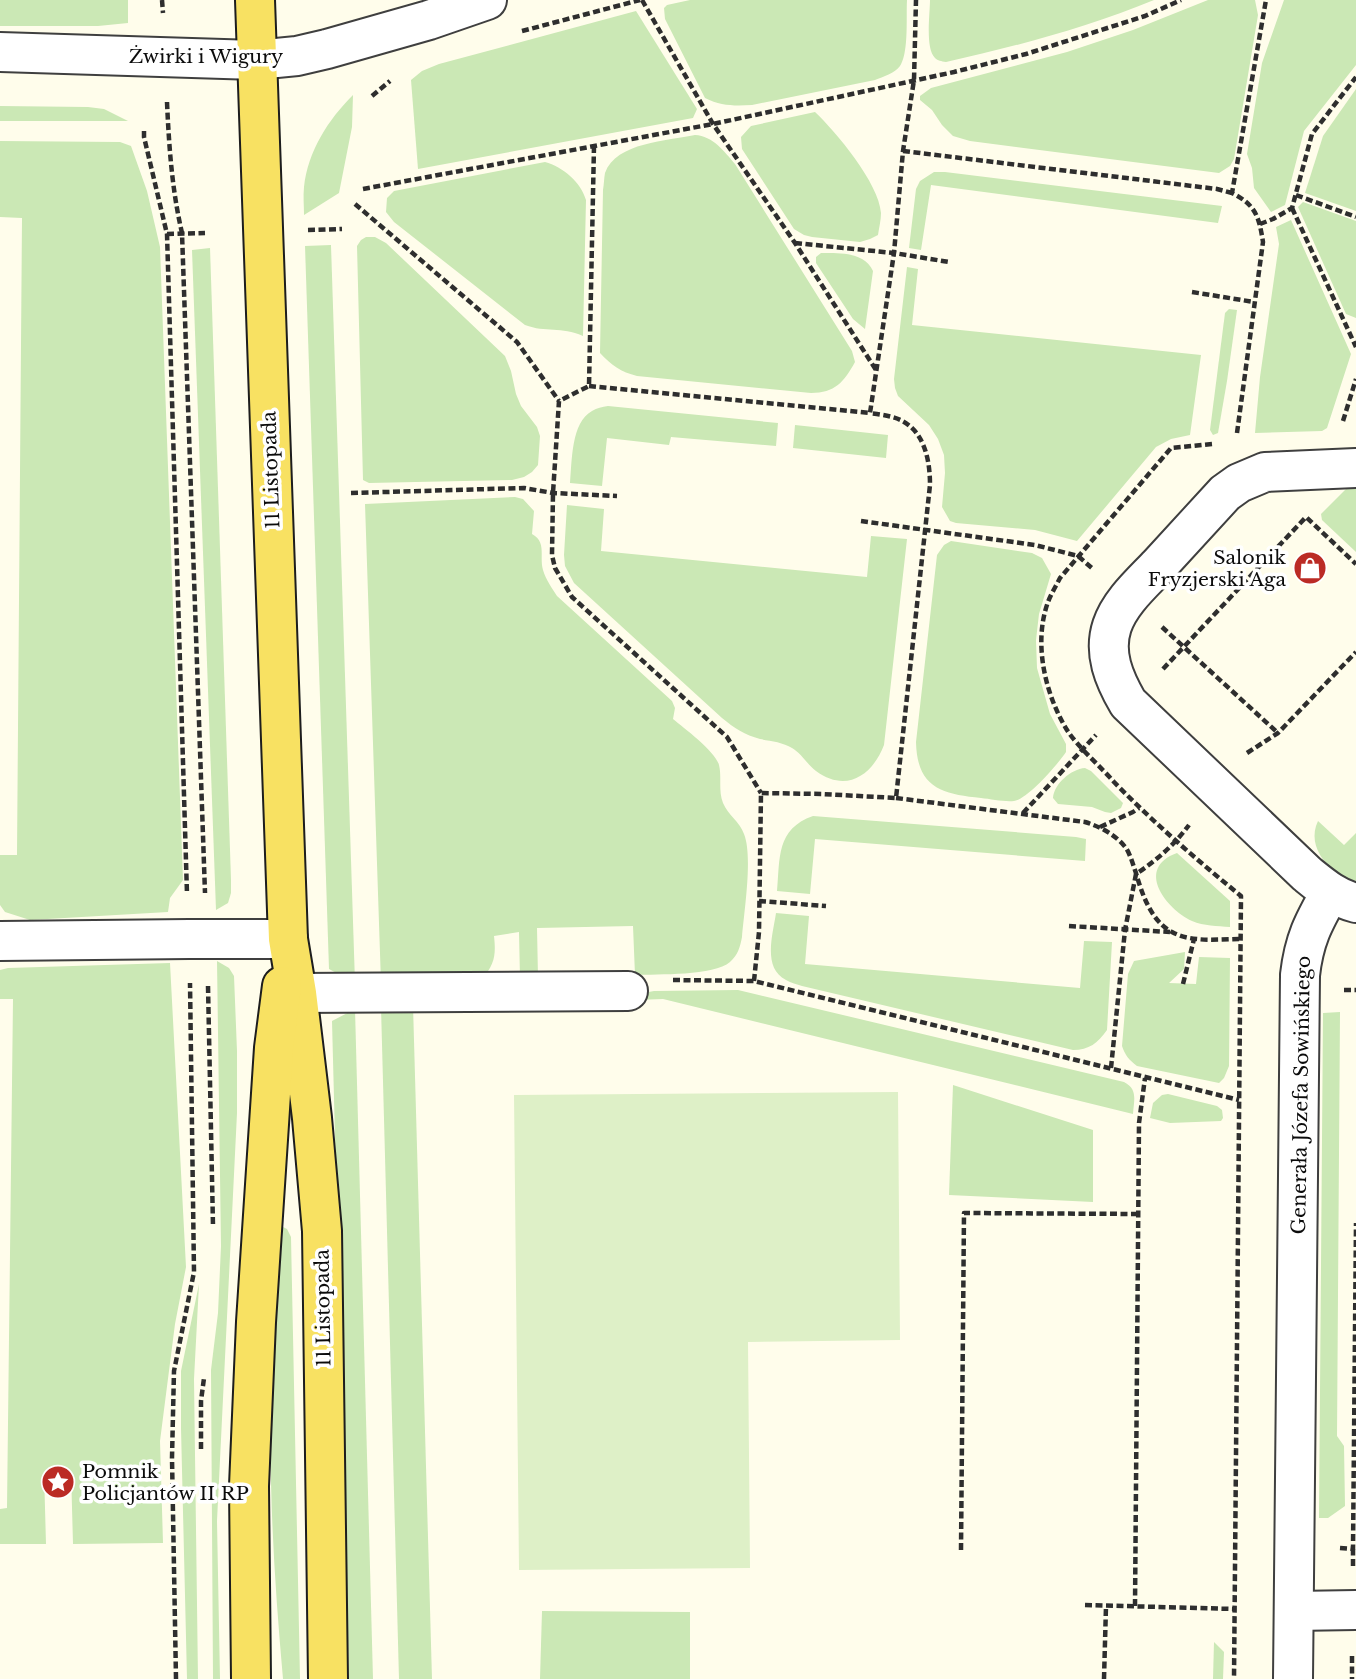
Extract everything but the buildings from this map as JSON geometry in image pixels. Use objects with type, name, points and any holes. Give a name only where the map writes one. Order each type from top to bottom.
[{"type":"main road","name":"11 Listopada","points":[[255,0],[288,939],[312,1118],[322,1231],[328,1679]]},
{"type":"main road","name":"11 Listopada","points":[[251,1679],[250,1486],[256,1322],[274,1048],[288,939]]},
{"type":"street","name":"Żwirki i Wigury","points":[[0,52],[256,60],[297,56],[429,20],[487,0]]},
{"type":"street","name":"Generała Józefa Sowińskiego","points":[[1293,1679],[1300,975],[1303,952],[1311,927],[1343,898],[1307,874],[1128,703],[1117,685],[1110,665],[1109,647],[1112,625],[1128,598],[1225,493],[1239,483],[1265,472],[1356,468]]},
{"type":"street","points":[[0,941],[288,939]]},
{"type":"street","points":[[297,993],[628,991]]},
{"type":"street","points":[[1294,1611],[1356,1610]]},
{"type":"path","points":[[162,0],[169,155],[175,201],[183,233],[207,939],[213,1231]]},
{"type":"path","points":[[642,0],[713,124],[795,243],[876,370]]},
{"type":"path","points":[[870,413],[894,253],[903,150],[914,80],[916,0]]},
{"type":"path","points":[[363,189],[713,124],[1027,54],[1145,16],[1181,0]]},
{"type":"path","points":[[1232,194],[1266,0]]},
{"type":"path","points":[[1356,77],[1312,134],[1292,208],[1356,346]]},
{"type":"path","points":[[589,386],[594,146]]},
{"type":"path","points":[[903,150],[1217,189],[1243,199],[1253,208],[1260,224],[1263,242],[1236,442]]},
{"type":"path","points":[[1296,195],[1356,217]]},
{"type":"path","points":[[355,204],[517,342],[559,401],[553,493],[552,555],[555,568],[572,597],[727,737],[761,793],[759,932],[754,981]]},
{"type":"path","points":[[1260,224],[1292,208]]},
{"type":"path","points":[[304,230],[342,229]]},
{"type":"path","points":[[167,234],[205,233]]},
{"type":"path","points":[[795,243],[894,253],[949,262]]},
{"type":"path","points":[[1192,292],[1254,302]]},
{"type":"path","points":[[559,401],[589,386],[870,413],[894,417],[908,424],[916,433],[925,446],[930,464],[930,485],[896,798]]},
{"type":"path","points":[[351,493],[524,488],[553,493],[617,496]]},
{"type":"path","points":[[1157,675],[1306,517],[1356,564]]},
{"type":"path","points":[[861,521],[1035,545],[1078,556],[1099,574]]},
{"type":"path","points":[[1060,578],[1048,603],[1042,631],[1042,664],[1052,699],[1068,732],[1139,808],[1241,896],[1234,1679]]},
{"type":"path","points":[[1156,622],[1278,733]]},
{"type":"path","points":[[1242,755],[1278,733],[1356,652]]},
{"type":"path","points":[[1022,814],[1098,732]]},
{"type":"path","points":[[761,793],[896,798],[1086,822],[1100,827],[1126,849],[1153,915],[1171,932]]},
{"type":"path","points":[[1100,827],[1139,808]]},
{"type":"path","points":[[1111,1068],[1125,930],[1136,874],[1157,860],[1176,842]]},
{"type":"path","points":[[759,901],[826,906]]},
{"type":"path","points":[[1069,926],[1171,932],[1194,939],[1241,939]]},
{"type":"path","points":[[1183,984],[1194,939]]},
{"type":"path","points":[[628,991],[640,981],[754,981],[1239,1100]]},
{"type":"path","points":[[1135,1606],[1139,1123],[1145,1078]]},
{"type":"path","points":[[961,1550],[964,1213],[1139,1214]]},
{"type":"path","points":[[1353,1549],[1356,1223]]},
{"type":"path","points":[[201,1454],[204,1375]]},
{"type":"path","points":[[1085,1605],[1235,1609]]},
{"type":"path","points":[[1104,1679],[1106,1606]]},
{"type":"green space","points":[[0,0],[128,0],[128,23],[98,26],[0,26]]},
{"type":"green space","points":[[690,0],[907,0],[903,60],[895,71],[875,80],[752,105],[717,103],[705,98],[665,19],[664,8],[667,5]]},
{"type":"green space","points":[[930,0],[1154,0],[1051,36],[946,62],[935,58],[930,47]]},
{"type":"green space","points":[[1208,0],[1255,0],[1258,15],[1234,159],[1230,166],[1219,173],[970,141],[953,136],[920,100],[920,96],[931,88],[1067,52],[1133,30]]},
{"type":"green space","points":[[1284,0],[1356,0],[1356,65],[1304,131],[1285,205],[1271,212],[1254,188],[1247,154],[1262,63]]},
{"type":"green space","points":[[636,11],[697,109],[693,118],[418,169],[411,80],[422,71],[439,64]]},
{"type":"green space","points":[[1356,89],[1356,211],[1305,193],[1323,136]]},
{"type":"green space","points":[[353,95],[352,127],[339,193],[304,215],[304,187],[310,161],[335,115]]},
{"type":"green space","points":[[0,106],[88,107],[104,109],[128,121],[0,121]]},
{"type":"green space","points":[[815,112],[845,145],[873,187],[881,216],[878,235],[870,239],[860,242],[812,237],[794,229],[742,149],[741,137],[751,126]]},
{"type":"green space","points":[[695,135],[713,141],[735,164],[852,351],[855,362],[843,381],[833,388],[811,393],[637,376],[617,368],[600,353],[605,173],[611,163],[631,149]]},
{"type":"green space","points":[[0,141],[120,142],[131,146],[147,191],[160,247],[183,880],[170,898],[168,912],[30,920],[5,912],[0,905],[0,855],[17,855],[22,218],[0,217]]},
{"type":"green space","points":[[545,162],[570,176],[584,193],[586,200],[583,336],[568,331],[525,325],[394,222],[386,212],[387,198],[394,191]]},
{"type":"green space","points":[[934,172],[1222,206],[1218,223],[931,185],[921,250],[909,248],[916,189],[920,181]]},
{"type":"green space","points":[[1303,202],[1356,221],[1356,318],[1346,314],[1298,207]]},
{"type":"green space","points":[[1291,220],[1351,354],[1327,428],[1322,431],[1255,433],[1279,244],[1276,227]]},
{"type":"green space","points":[[366,237],[375,237],[386,243],[505,356],[521,406],[537,427],[540,436],[538,465],[532,472],[512,480],[369,483],[363,480],[357,246]]},
{"type":"green space","points":[[331,245],[355,983],[329,969],[305,246]]},
{"type":"green space","points":[[210,248],[231,880],[228,903],[216,910],[192,250]]},
{"type":"green space","points":[[821,253],[858,257],[873,271],[865,329],[853,319],[816,263],[816,257]]},
{"type":"green space","points":[[907,267],[918,269],[912,325],[1201,355],[1190,435],[1171,439],[1156,447],[1077,541],[1035,530],[950,521],[942,507],[944,455],[938,439],[929,425],[898,396],[895,388]]},
{"type":"green space","points":[[1229,309],[1237,310],[1218,433],[1213,435],[1210,430],[1225,313]]},
{"type":"green space","points":[[608,406],[778,423],[776,446],[671,437],[669,445],[607,438],[602,486],[570,483],[572,454],[580,424],[592,411]]},
{"type":"green space","points":[[795,425],[888,435],[886,458],[793,448]]},
{"type":"green space","points":[[1349,486],[1356,486],[1356,552],[1322,520],[1321,514]]},
{"type":"green space","points":[[515,497],[523,499],[534,511],[532,534],[539,541],[543,570],[557,596],[672,701],[675,708],[673,719],[717,760],[723,803],[742,830],[748,856],[741,941],[735,957],[722,967],[685,973],[635,975],[633,926],[537,928],[538,977],[520,978],[519,932],[494,936],[494,959],[482,979],[381,983],[365,504]]},
{"type":"green space","points":[[567,505],[604,509],[601,551],[867,577],[871,536],[907,539],[884,745],[873,765],[857,778],[838,781],[816,771],[788,746],[749,735],[722,718],[574,583],[565,566],[564,555]]},
{"type":"green space","points":[[951,541],[1032,553],[1042,558],[1051,574],[1039,614],[1037,668],[1050,714],[1066,744],[1066,752],[1034,788],[1014,801],[944,791],[927,779],[917,757],[916,742],[937,555],[944,545]]},
{"type":"green space","points":[[1085,768],[1123,803],[1121,808],[1111,813],[1092,807],[1058,804],[1053,798],[1060,783],[1074,771]]},
{"type":"green space","points":[[813,816],[1076,837],[1086,839],[1085,861],[815,839],[810,894],[777,891],[780,856],[786,837],[801,822]]},
{"type":"green space","points":[[1318,821],[1344,845],[1356,833],[1356,881],[1338,873],[1323,859],[1315,841]]},
{"type":"green space","points":[[1177,853],[1230,901],[1230,927],[1192,921],[1164,898],[1156,878],[1158,868],[1164,860]]},
{"type":"green space","points":[[776,913],[809,916],[805,964],[1080,988],[1084,941],[1112,942],[1107,1030],[1093,1045],[1073,1050],[792,983],[779,975],[771,959]]},
{"type":"green space","points":[[1185,952],[1184,969],[1169,983],[1196,984],[1199,957],[1230,958],[1229,1066],[1219,1083],[1137,1066],[1122,1046],[1128,974],[1134,961]]},
{"type":"green space","points":[[217,961],[229,968],[234,976],[237,1113],[217,1521],[220,1679],[213,1679],[211,1370],[218,1313],[221,1246]]},
{"type":"green space","points":[[170,963],[186,1267],[175,1324],[160,1441],[163,1543],[73,1544],[71,1471],[44,1472],[46,1544],[0,1544],[0,1509],[7,1508],[13,999],[0,999],[0,970]]},
{"type":"green space","points":[[738,990],[1124,1082],[1133,1092],[1133,1114],[663,999],[636,1000],[638,994],[654,991]]},
{"type":"green space","points":[[413,1005],[432,1679],[399,1679],[381,1007]]},
{"type":"green space","points":[[355,1009],[373,1679],[349,1679],[332,1021]]},
{"type":"green space","points":[[1340,1012],[1337,1436],[1344,1446],[1345,1506],[1328,1518],[1319,1518],[1323,1013]]},
{"type":"green space","points":[[953,1085],[1093,1130],[1093,1202],[949,1195]]},
{"type":"green space","points":[[898,1092],[900,1340],[748,1342],[750,1568],[519,1570],[514,1095]]},
{"type":"green space","points":[[1168,1094],[1217,1106],[1222,1110],[1223,1118],[1221,1121],[1170,1123],[1150,1118],[1153,1103],[1162,1095]]},
{"type":"green space","points":[[283,1227],[291,1237],[300,1679],[283,1679],[272,1510],[272,1385]]},
{"type":"green space","points":[[199,1284],[194,1379],[198,1679],[187,1679],[181,1371]]},
{"type":"green space","points":[[542,1611],[690,1612],[690,1679],[540,1679]]},
{"type":"green space","points":[[1214,1642],[1224,1652],[1223,1679],[1213,1679]]},
{"type":"place","name":"Salonik Fryzjerski Aga","points":[[1310,568]]},
{"type":"place","name":"Pomnik Policjantów II RP","points":[[58,1482]]}]
